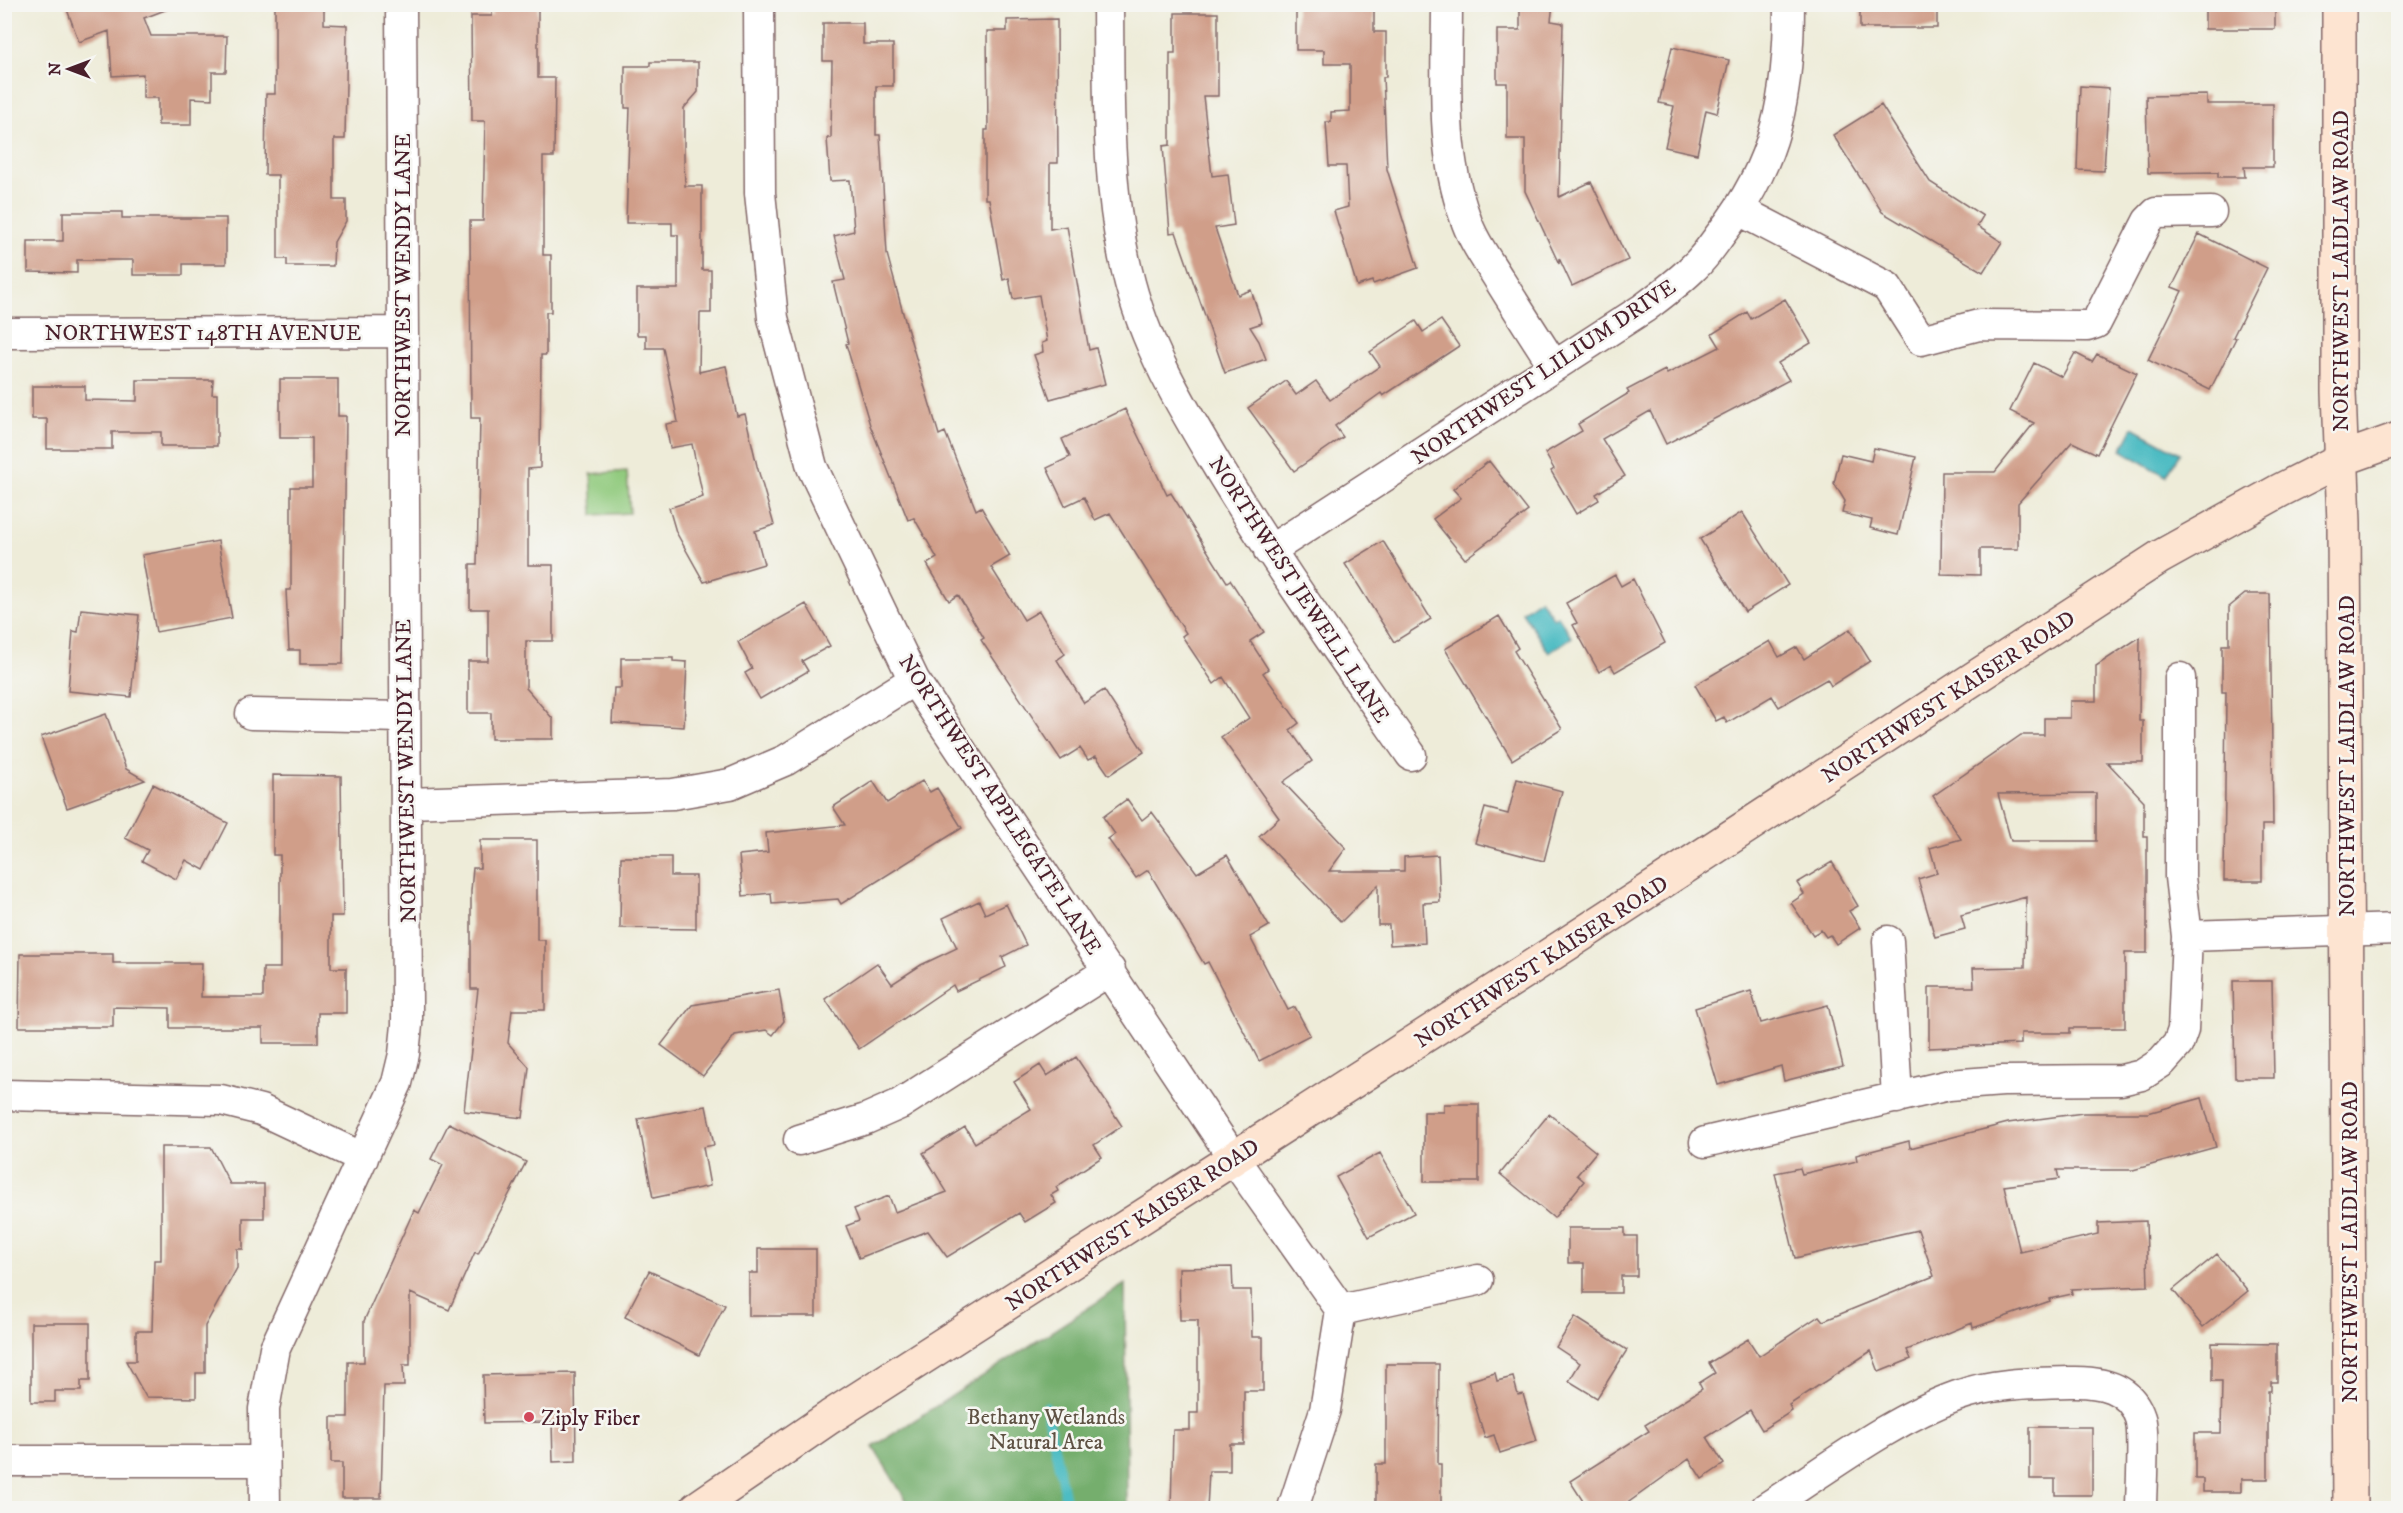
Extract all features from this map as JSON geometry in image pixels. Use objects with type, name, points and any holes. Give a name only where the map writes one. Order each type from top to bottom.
[{"type":"main road","name":"NORTHWEST LAIDLAW ROAD","points":[[2339,4],[2339,393],[2342,459],[2348,930],[2350,1509]]},
{"type":"main road","name":"NORTHWEST KAISER ROAD","points":[[705,1506],[830,1417],[1234,1159],[2160,557],[2342,459],[2398,439]]},
{"type":"street","name":"NORTHWEST WENDY LANE","points":[[265,1509],[264,1409],[275,1347],[397,1083],[404,1054],[407,1025],[408,802],[405,717],[401,4]]},
{"type":"street","name":"NORTHWEST APPLEGATE LANE","points":[[759,4],[760,193],[773,318],[812,467],[914,680],[1110,970],[1234,1159],[1341,1310]]},
{"type":"street","name":"NORTHWEST JEWELL LANE","points":[[1108,4],[1110,166],[1127,273],[1148,339],[1179,402],[1269,551],[1411,755]]},
{"type":"street","points":[[1447,4],[1449,158],[1465,220],[1485,257],[1554,366]]},
{"type":"street","name":"NORTHWEST LILIUM DRIVE","points":[[1269,551],[1644,308],[1696,266],[1739,210],[1756,181],[1780,118],[1789,48],[1789,4]]},
{"type":"street","points":[[1739,210],[1887,287],[1921,340],[1979,325],[2087,326],[2096,323],[2148,221],[2156,213],[2211,212]]},
{"type":"street","name":"NORTHWEST 148TH AVENUE","points":[[4,333],[402,332]]},
{"type":"street","points":[[1705,1142],[1949,1085],[2003,1081],[2121,1080],[2142,1075],[2162,1062],[2178,1044],[2183,1030],[2187,936],[2180,877],[2180,678]]},
{"type":"street","points":[[408,802],[673,794],[730,784],[786,760],[914,680]]},
{"type":"street","points":[[251,714],[405,717]]},
{"type":"street","points":[[2187,936],[2398,930]]},
{"type":"street","points":[[1888,941],[1897,1098]]},
{"type":"street","points":[[799,1140],[866,1119],[900,1104],[1110,970]]},
{"type":"street","points":[[4,1095],[221,1100],[261,1110],[363,1158]]},
{"type":"street","points":[[1293,1509],[1325,1410],[1341,1310],[1478,1280]]},
{"type":"street","points":[[1766,1509],[1916,1412],[1959,1395],[2025,1383],[2092,1381],[2112,1386],[2130,1400],[2141,1418],[2141,1509]]},
{"type":"street","points":[[4,1461],[263,1461]]},
{"type":"green space","points":[[627,471],[630,513],[593,515],[591,474]]},
{"type":"green space","name":"Bethany Wetlands Natural Area","points":[[1125,1284],[1127,1508],[911,1508],[873,1447]]},
{"type":"water","points":[[2133,427],[2180,453],[2166,476],[2121,450]]},
{"type":"water","points":[[1540,599],[1554,619],[1558,616],[1572,637],[1549,653],[1522,612]]},
{"type":"building","points":[[65,4],[172,4],[173,7],[144,18],[151,36],[227,36],[226,72],[212,72],[212,99],[191,98],[191,125],[158,125],[158,98],[143,98],[143,74],[112,76],[109,31],[79,42]]},
{"type":"building","points":[[275,4],[324,4],[324,24],[347,25],[345,139],[334,139],[334,200],[346,200],[346,221],[334,242],[333,266],[287,266],[287,259],[278,259],[278,175],[265,175],[266,94],[275,94]]},
{"type":"building","points":[[492,4],[538,4],[538,78],[555,78],[554,157],[543,157],[543,255],[551,255],[551,312],[546,312],[546,355],[541,355],[540,468],[528,469],[528,565],[553,565],[553,641],[526,641],[526,688],[553,719],[553,739],[491,739],[491,713],[468,713],[468,661],[488,661],[488,609],[470,609],[470,564],[477,564],[480,418],[471,418],[470,221],[483,221],[485,121],[472,121],[471,16],[492,16]]},
{"type":"building","points":[[1296,4],[1374,4],[1374,32],[1386,32],[1386,77],[1383,77],[1387,169],[1418,268],[1373,284],[1372,281],[1357,286],[1334,211],[1348,207],[1346,166],[1329,166],[1326,122],[1331,122],[1331,112],[1350,111],[1350,64],[1324,64],[1324,50],[1296,50]]},
{"type":"building","points":[[1520,4],[1553,4],[1551,21],[1563,23],[1559,197],[1591,182],[1628,260],[1572,286],[1559,258],[1559,264],[1525,191],[1525,139],[1507,139],[1507,83],[1497,83],[1497,30],[1520,30]]},
{"type":"building","points":[[1860,4],[1937,4],[1937,28],[1860,28]]},
{"type":"building","points":[[2205,4],[2275,4],[2275,29],[2205,29]]},
{"type":"building","points":[[1175,13],[1218,13],[1218,96],[1203,96],[1212,176],[1228,174],[1234,225],[1215,228],[1238,295],[1251,290],[1262,323],[1250,327],[1266,359],[1225,373],[1176,232],[1170,233],[1163,146],[1170,145],[1170,53],[1175,53]]},
{"type":"building","points":[[1057,19],[1058,163],[1050,163],[1050,229],[1067,226],[1089,350],[1096,348],[1105,384],[1050,399],[1034,355],[1043,352],[1042,343],[1047,341],[1039,295],[1013,299],[1009,278],[1003,280],[989,199],[985,199],[985,130],[988,130],[987,31],[1007,31],[1007,20]]},
{"type":"building","points":[[823,23],[863,23],[863,44],[893,44],[893,86],[876,86],[876,135],[880,135],[887,254],[907,328],[939,435],[945,432],[976,510],[981,507],[1010,556],[991,567],[1024,620],[1039,611],[1065,654],[1057,660],[1084,703],[1104,690],[1144,752],[1109,775],[1096,756],[1088,760],[1080,748],[1061,760],[981,640],[984,638],[958,595],[949,601],[927,564],[937,558],[914,518],[908,520],[870,425],[846,344],[848,343],[833,282],[845,280],[834,236],[854,231],[850,180],[830,181],[827,138],[831,138],[832,61],[823,61]]},
{"type":"building","points":[[1672,47],[1729,60],[1717,113],[1706,110],[1697,154],[1665,147],[1674,106],[1659,103]]},
{"type":"building","points":[[650,62],[698,62],[698,92],[684,108],[684,157],[685,186],[702,186],[702,270],[711,270],[711,313],[700,313],[699,372],[726,366],[737,416],[745,414],[774,525],[755,531],[764,564],[704,582],[676,532],[669,508],[703,497],[692,444],[670,448],[666,424],[678,422],[663,348],[646,348],[646,335],[637,335],[637,289],[678,289],[678,235],[672,235],[672,223],[626,223],[630,108],[625,108],[625,66],[650,66]]},
{"type":"building","points":[[2080,86],[2109,88],[2104,171],[2077,170]]},
{"type":"building","points":[[2207,95],[2207,104],[2273,104],[2273,167],[2244,167],[2245,177],[2218,177],[2218,172],[2148,173],[2146,96]]},
{"type":"building","points":[[1881,105],[1930,182],[1983,216],[1977,226],[2002,242],[1983,272],[1882,212],[1833,135]]},
{"type":"building","points":[[63,212],[122,212],[122,218],[226,218],[226,264],[183,264],[183,275],[133,275],[133,260],[77,260],[77,273],[28,272],[28,241],[63,241]]},
{"type":"building","points":[[2199,234],[2267,268],[2210,390],[2148,360],[2182,291],[2172,287]]},
{"type":"building","points":[[1785,299],[1811,343],[1778,363],[1789,380],[1666,444],[1650,411],[1602,439],[1625,476],[1596,494],[1599,500],[1576,514],[1551,471],[1554,469],[1545,453],[1582,431],[1578,424],[1629,393],[1627,390],[1665,370],[1667,374],[1720,347],[1712,334],[1747,312],[1751,319]]},
{"type":"building","points":[[1441,320],[1459,346],[1383,396],[1381,393],[1335,426],[1343,437],[1294,471],[1248,408],[1286,381],[1296,395],[1316,381],[1330,400],[1380,366],[1370,352],[1416,321],[1423,332]]},
{"type":"building","points":[[2075,353],[2092,362],[2097,354],[2137,373],[2097,454],[2072,442],[2018,503],[2018,549],[1980,549],[1980,575],[1941,574],[1942,472],[1995,472],[2034,423],[2010,411],[2034,363],[2062,377]]},
{"type":"building","points":[[280,379],[338,379],[338,416],[346,416],[343,664],[300,664],[300,650],[289,650],[286,590],[291,590],[291,487],[312,487],[312,438],[280,438]]},
{"type":"building","points":[[137,380],[213,380],[212,394],[217,394],[217,446],[161,446],[161,432],[112,432],[112,449],[47,449],[47,419],[32,419],[32,386],[85,386],[85,400],[137,401]]},
{"type":"building","points":[[1125,409],[1167,495],[1171,493],[1227,582],[1230,580],[1264,632],[1250,641],[1268,669],[1263,673],[1299,723],[1290,730],[1312,761],[1283,782],[1346,848],[1329,871],[1404,871],[1404,857],[1438,855],[1440,902],[1423,903],[1425,943],[1390,945],[1389,925],[1378,925],[1378,885],[1341,922],[1259,836],[1279,818],[1221,737],[1249,718],[1223,677],[1214,684],[1182,636],[1186,633],[1110,513],[1095,520],[1084,497],[1065,506],[1047,468],[1070,457],[1062,439]]},
{"type":"building","points":[[1874,448],[1916,457],[1898,535],[1870,528],[1872,520],[1842,513],[1845,501],[1834,483],[1841,454],[1871,461]]},
{"type":"building","points":[[1489,461],[1528,511],[1465,559],[1433,519],[1461,498],[1453,489]]},
{"type":"building","points":[[1742,512],[1788,585],[1745,612],[1700,539]]},
{"type":"building","points":[[218,541],[232,618],[156,632],[142,555]]},
{"type":"building","points":[[1383,541],[1431,619],[1394,642],[1345,564]]},
{"type":"building","points":[[1615,575],[1621,586],[1633,579],[1665,643],[1615,672],[1611,665],[1599,672],[1573,625],[1577,623],[1566,603]]},
{"type":"building","points":[[2245,594],[2270,594],[2273,825],[2262,825],[2262,881],[2224,881],[2226,692],[2222,692],[2222,645],[2229,645],[2229,607]]},
{"type":"building","points":[[806,604],[830,646],[802,661],[808,671],[760,699],[745,673],[752,669],[738,642]]},
{"type":"building","points":[[81,609],[139,615],[131,697],[68,691],[73,631],[78,632]]},
{"type":"building","points":[[1499,616],[1518,648],[1514,651],[1562,729],[1512,760],[1445,649]]},
{"type":"building","points":[[1850,629],[1870,661],[1831,686],[1827,679],[1779,707],[1772,696],[1727,723],[1724,717],[1716,721],[1695,685],[1770,641],[1779,657],[1797,647],[1804,659]]},
{"type":"building","points":[[2140,637],[2139,721],[2143,721],[2143,762],[2107,762],[2144,801],[2144,836],[2147,836],[2147,953],[2125,953],[2125,1028],[2070,1028],[2070,1033],[2021,1033],[2021,1044],[1929,1048],[1929,987],[1974,987],[1973,968],[2025,967],[2026,897],[1961,915],[1965,929],[1935,937],[1918,879],[1937,873],[1930,848],[1961,839],[1933,796],[2021,735],[2044,735],[2044,718],[2070,718],[2070,701],[2096,701],[2096,666]],"holes":[[[2096,793],[2096,841],[2011,841],[1998,794]]]},
{"type":"building","points":[[621,658],[673,658],[673,661],[687,662],[684,727],[612,723],[614,688],[621,688]]},
{"type":"building","points":[[106,714],[126,769],[145,780],[67,808],[41,737]]},
{"type":"building","points":[[273,775],[341,776],[343,916],[331,916],[331,968],[346,968],[346,1013],[318,1013],[318,1043],[263,1043],[263,1028],[170,1028],[170,1008],[113,1007],[113,1027],[19,1027],[20,954],[113,954],[113,963],[202,963],[201,997],[263,997],[263,968],[280,968],[280,855],[273,855]]},
{"type":"building","points":[[1517,779],[1562,791],[1544,861],[1475,843],[1485,808],[1508,814]]},
{"type":"building","points":[[873,781],[887,803],[922,781],[930,792],[937,788],[962,828],[841,904],[838,899],[772,904],[771,893],[743,896],[739,855],[768,852],[766,833],[845,825],[833,807]]},
{"type":"building","points":[[153,784],[228,823],[204,870],[186,860],[176,879],[142,861],[148,850],[125,838]]},
{"type":"building","points":[[1127,799],[1142,820],[1152,812],[1197,873],[1227,855],[1269,926],[1250,937],[1288,1010],[1295,1007],[1310,1035],[1259,1061],[1208,962],[1204,964],[1148,870],[1136,878],[1108,839],[1115,834],[1103,817]]},
{"type":"building","points":[[480,840],[537,840],[537,940],[545,940],[545,1010],[512,1010],[508,1043],[529,1067],[523,1118],[464,1111],[478,989],[471,989],[471,891],[473,868],[480,868]]},
{"type":"building","points":[[621,857],[671,857],[671,876],[696,876],[696,929],[620,928]]},
{"type":"building","points":[[1832,862],[1858,906],[1849,911],[1860,928],[1836,944],[1830,935],[1826,937],[1821,930],[1813,935],[1791,903],[1804,894],[1797,883]]},
{"type":"building","points":[[979,901],[985,914],[1006,904],[1026,945],[1002,957],[1006,967],[956,991],[953,985],[859,1049],[825,999],[877,963],[892,984],[921,965],[957,948],[943,918]]},
{"type":"building","points":[[2233,981],[2272,981],[2274,1078],[2235,1078]]},
{"type":"building","points":[[779,990],[784,1021],[773,1035],[766,1030],[735,1035],[703,1076],[661,1045],[692,1005]]},
{"type":"building","points":[[1751,991],[1761,1023],[1828,1005],[1843,1066],[1784,1081],[1781,1066],[1718,1085],[1695,1008]]},
{"type":"building","points":[[1076,1057],[1122,1126],[1094,1145],[1102,1157],[1056,1187],[1058,1191],[1051,1195],[1056,1203],[1025,1222],[1019,1213],[947,1257],[928,1231],[859,1258],[846,1226],[859,1221],[854,1209],[889,1196],[895,1212],[947,1192],[923,1153],[965,1127],[975,1143],[1031,1109],[1014,1082],[1040,1065],[1047,1076]]},
{"type":"building","points":[[2202,1098],[2216,1147],[2133,1170],[2057,1170],[2059,1179],[2004,1186],[2020,1252],[2098,1234],[2098,1223],[2146,1221],[2148,1286],[2071,1289],[2072,1294],[2049,1299],[2050,1301],[1973,1328],[1972,1323],[1907,1350],[1911,1359],[1879,1372],[1871,1351],[1789,1405],[1792,1411],[1762,1430],[1750,1410],[1707,1437],[1724,1464],[1702,1479],[1689,1459],[1619,1509],[1588,1509],[1570,1481],[1649,1431],[1645,1425],[1702,1389],[1699,1383],[1715,1373],[1709,1363],[1748,1339],[1759,1356],[1819,1316],[1823,1321],[1934,1276],[1918,1230],[1795,1258],[1775,1173],[1800,1168],[1802,1174],[1857,1161],[1856,1155],[1909,1141],[1910,1148],[2008,1123],[2083,1113],[2148,1113]]},
{"type":"building","points":[[1444,1104],[1479,1104],[1479,1182],[1424,1182],[1424,1112],[1444,1112]]},
{"type":"building","points":[[706,1106],[714,1145],[703,1147],[710,1186],[653,1198],[638,1119]]},
{"type":"building","points":[[1549,1114],[1596,1152],[1577,1175],[1584,1181],[1554,1218],[1500,1174]]},
{"type":"building","points":[[449,1123],[526,1162],[478,1254],[475,1252],[449,1310],[410,1293],[410,1365],[403,1365],[404,1386],[384,1386],[381,1498],[342,1498],[342,1463],[331,1463],[331,1417],[348,1417],[348,1362],[364,1362],[364,1321],[414,1210],[419,1213],[443,1165],[431,1159]]},
{"type":"building","points":[[161,1147],[211,1147],[230,1184],[264,1184],[264,1218],[243,1218],[243,1249],[237,1249],[237,1268],[205,1326],[205,1373],[196,1373],[196,1398],[146,1397],[126,1361],[136,1361],[136,1331],[152,1331],[154,1260],[161,1260]]},
{"type":"building","points":[[1380,1153],[1414,1213],[1369,1237],[1336,1177]]},
{"type":"building","points":[[1568,1228],[1625,1228],[1625,1236],[1637,1236],[1637,1276],[1621,1276],[1621,1293],[1584,1293],[1584,1263],[1568,1263]]},
{"type":"building","points":[[758,1249],[816,1249],[816,1316],[749,1316],[749,1273],[758,1273]]},
{"type":"building","points":[[2217,1254],[2248,1291],[2203,1327],[2173,1290]]},
{"type":"building","points":[[1232,1267],[1233,1290],[1251,1290],[1252,1337],[1263,1337],[1263,1391],[1244,1391],[1244,1444],[1230,1444],[1230,1471],[1209,1471],[1207,1509],[1171,1509],[1173,1430],[1190,1430],[1190,1413],[1198,1413],[1198,1320],[1180,1320],[1179,1268]]},
{"type":"building","points":[[649,1271],[725,1305],[699,1355],[625,1317]]},
{"type":"building","points":[[1575,1317],[1627,1350],[1597,1398],[1569,1381],[1580,1363],[1556,1347]]},
{"type":"building","points":[[31,1323],[90,1323],[90,1381],[81,1381],[81,1391],[55,1391],[55,1402],[31,1402]]},
{"type":"building","points":[[2212,1343],[2277,1344],[2277,1382],[2271,1382],[2271,1391],[2268,1391],[2268,1479],[2241,1479],[2241,1492],[2203,1492],[2203,1479],[2195,1479],[2195,1433],[2221,1433],[2222,1381],[2212,1381]]},
{"type":"building","points":[[1386,1364],[1439,1364],[1438,1464],[1441,1464],[1441,1509],[1376,1509],[1376,1464],[1386,1464]]},
{"type":"building","name":"Ziply Fiber","points":[[575,1373],[576,1461],[553,1462],[552,1422],[484,1423],[483,1375]]},
{"type":"building","points":[[1495,1373],[1497,1381],[1513,1377],[1518,1395],[1523,1394],[1537,1441],[1500,1453],[1494,1435],[1485,1438],[1468,1381]]},
{"type":"building","points":[[2030,1427],[2092,1427],[2092,1495],[2055,1495],[2055,1479],[2030,1479]]},
{"type":"waterway","points":[[1046,1406],[1067,1508]]},
{"type":"place","name":"Ziply Fiber","points":[[529,1417]]}]
